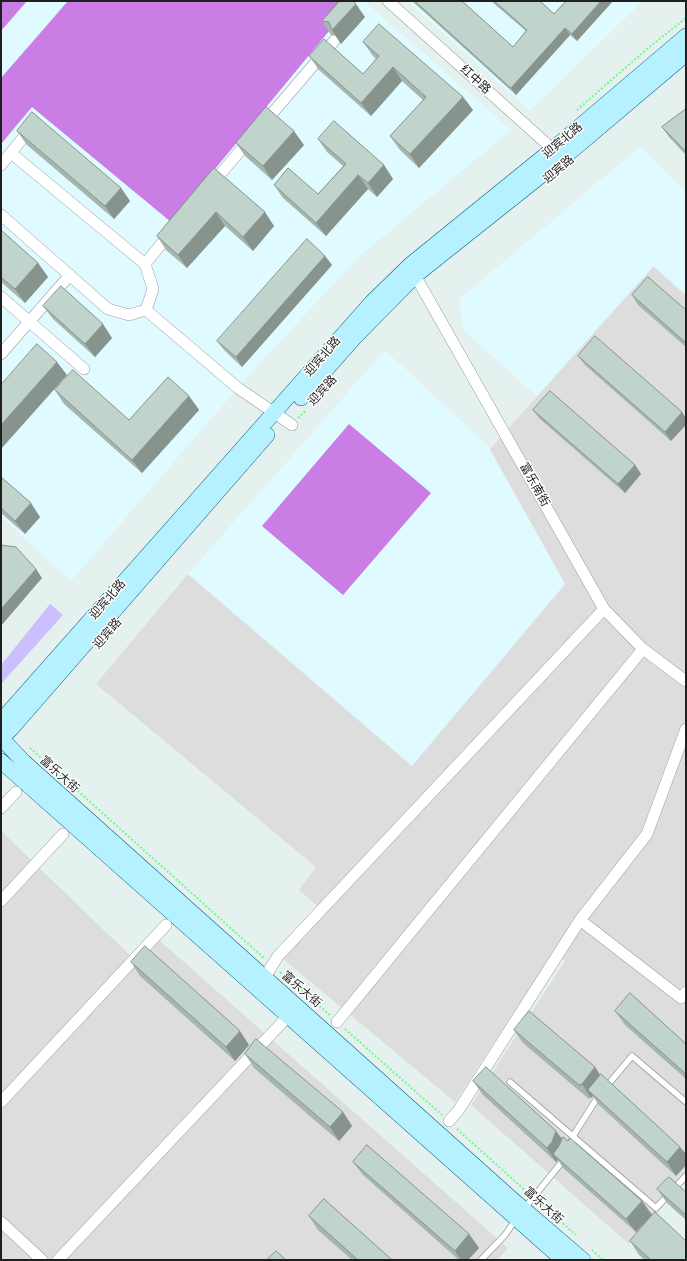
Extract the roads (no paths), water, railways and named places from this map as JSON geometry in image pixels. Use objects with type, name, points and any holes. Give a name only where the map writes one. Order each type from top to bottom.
[{"type":"main road","name":"迎宾北路","points":[[557,154],[686,36]]},
{"type":"main road","name":"迎宾北路","points":[[1,738],[16,723],[283,419],[372,302],[557,154],[686,54]]},
{"type":"main road","name":"迎宾北路","points":[[1,721],[283,419]]},
{"type":"main road","name":"富乐大街","points":[[1,738],[24,762],[261,983]]},
{"type":"main road","name":"富乐大街","points":[[1,761],[583,1260]]},
{"type":"main road","name":"富乐大街","points":[[525,1209],[563,1260]]},
{"type":"street","name":"红中路","points":[[388,1],[557,154]]},
{"type":"street","points":[[206,192],[334,41]]},
{"type":"street","points":[[1,165],[37,121]]},
{"type":"street","points":[[11,153],[145,264],[154,289],[146,310]]},
{"type":"street","points":[[1,215],[108,309],[129,314],[146,310]]},
{"type":"street","points":[[145,264],[180,222]]},
{"type":"street","name":"富乐南街","points":[[412,270],[604,609],[642,649],[686,681]]},
{"type":"street","points":[[1,354],[70,275]]},
{"type":"street","points":[[1,298],[84,369]]},
{"type":"street","points":[[146,310],[238,388],[283,419]]},
{"type":"street","points":[[261,983],[272,965],[289,944],[604,609]]},
{"type":"street","points":[[337,1022],[642,649]]},
{"type":"street","points":[[449,1121],[458,1111],[580,920],[647,834],[686,729]]},
{"type":"street","points":[[1,808],[16,792]]},
{"type":"street","points":[[1,901],[63,834]]},
{"type":"street","points":[[580,920],[681,998],[686,992]]},
{"type":"street","points":[[1,1102],[166,925]]},
{"type":"street","points":[[58,1260],[293,1011]]},
{"type":"street","points":[[1,1222],[42,1260]]},
{"type":"lane","points":[[481,1260],[505,1235],[565,1158],[573,1138],[595,1100],[632,1056],[686,1102]]},
{"type":"lane","points":[[510,1082],[573,1138],[656,1208],[686,1176]]}]
